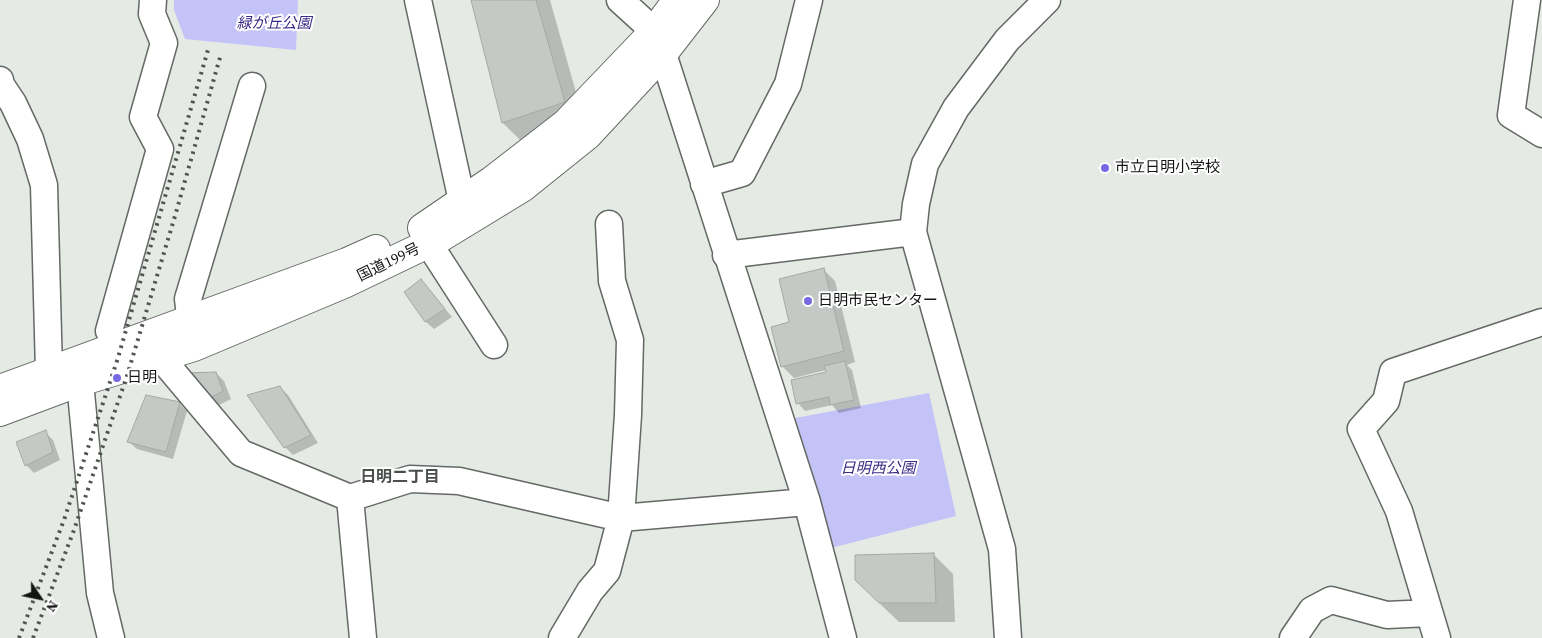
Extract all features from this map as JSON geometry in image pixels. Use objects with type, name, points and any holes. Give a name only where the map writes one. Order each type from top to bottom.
[{"type":"highway","name":"国道199号","points":[[0,412],[80,382],[194,348],[344,284],[429,244],[522,188],[588,135],[659,43],[677,0]]},
{"type":"highway","name":"国道199号","points":[[0,389],[347,262],[427,225],[491,181],[566,122],[659,43],[705,0]]},
{"type":"street","points":[[109,331],[160,149],[143,117],[164,43],[152,14],[153,0]]},
{"type":"street","points":[[418,0],[462,202]]},
{"type":"street","points":[[620,0],[659,43],[726,256],[807,502],[843,638]]},
{"type":"street","points":[[704,184],[742,173],[788,84],[809,0]]},
{"type":"street","points":[[1008,638],[1002,549],[913,232],[916,204],[926,164],[956,108],[1007,40],[1047,0]]},
{"type":"street","points":[[1527,0],[1511,115],[1542,134]]},
{"type":"street","points":[[0,84],[13,103],[30,139],[44,185],[49,371],[80,382],[100,593],[111,638]]},
{"type":"street","points":[[194,348],[188,298],[252,86]]},
{"type":"street","points":[[562,638],[590,591],[607,571],[621,518],[628,415],[630,340],[612,281],[609,224]]},
{"type":"street","points":[[726,256],[913,232]]},
{"type":"street","points":[[429,244],[494,345]]},
{"type":"street","points":[[1437,638],[1399,512],[1361,430],[1386,401],[1393,372],[1542,322]]},
{"type":"street","points":[[161,358],[241,453],[350,498],[410,479],[459,481],[621,518],[807,502]]},
{"type":"street","points":[[350,498],[363,638]]},
{"type":"street","points":[[1293,638],[1312,610],[1331,600],[1387,615],[1429,613]]},
{"type":"green space","name":"緑が丘公園","points":[[174,0],[298,0],[296,50],[185,39],[174,10]]},
{"type":"green space","name":"日明西公園","points":[[929,393],[956,516],[827,549],[795,418]]},
{"type":"building","points":[[471,0],[536,0],[565,102],[502,123]]},
{"type":"building","name":"日明市民センター","points":[[824,268],[844,351],[781,367],[771,327],[789,322],[779,279]]},
{"type":"building","points":[[421,279],[445,309],[425,322],[404,292]]},
{"type":"building","points":[[845,361],[854,400],[830,405],[829,397],[796,404],[791,380],[826,372],[824,366]]},
{"type":"building","points":[[216,372],[223,391],[198,404],[183,373]]},
{"type":"building","points":[[280,386],[311,435],[284,448],[247,395]]},
{"type":"building","points":[[146,395],[180,402],[166,452],[127,442]]},
{"type":"building","points":[[46,430],[53,452],[25,466],[16,442]]},
{"type":"building","points":[[934,553],[936,603],[879,603],[855,580],[855,555]]},
{"type":"railway","points":[[19,638],[64,520],[117,361],[208,50]]},
{"type":"railway","points":[[33,638],[74,530],[127,376],[221,54]]},
{"type":"place","name":"市立日明小学校","points":[[1105,168]]},
{"type":"place","name":"日明市民センター","points":[[808,301]]},
{"type":"place","name":"日明","points":[[117,378]]},
{"type":"district","name":"日明二丁目","points":[[400,478]]}]
